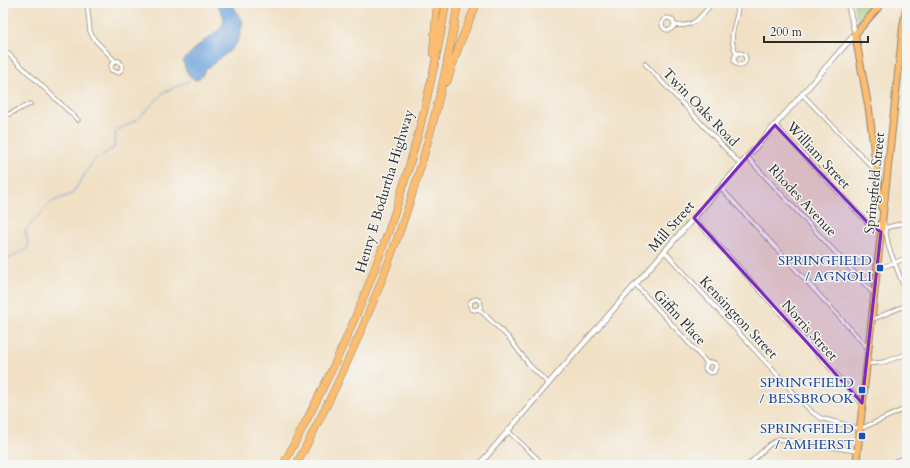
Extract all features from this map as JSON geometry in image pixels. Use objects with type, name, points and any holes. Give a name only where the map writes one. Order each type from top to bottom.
[{"type":"highway","points":[[414,148],[432,59],[437,3]]},
{"type":"highway","name":"Henry E Bodurtha Highway","points":[[282,465],[324,386],[363,299],[389,227],[414,148],[436,61],[446,3]]},
{"type":"highway","name":"Henry E Bodurtha Highway","points":[[296,465],[341,378],[374,302],[407,212],[432,126],[447,63],[458,3]]},
{"type":"highway","points":[[432,126],[456,55],[476,3]]},
{"type":"main road","name":"Mill Street","points":[[855,34],[882,3]]},
{"type":"main road","name":"Springfield Street","points":[[856,465],[871,320],[883,230],[882,217],[906,3]]},
{"type":"main road","points":[[855,34],[869,110],[882,217]]},
{"type":"street","points":[[87,3],[90,31],[94,39],[114,61]]},
{"type":"street","points":[[674,25],[687,26],[694,23],[712,3]]},
{"type":"street","points":[[737,54],[733,47],[732,40],[738,3]]},
{"type":"street","points":[[848,3],[855,34]]},
{"type":"street","name":"Mill Street","points":[[479,465],[548,384],[855,34]]},
{"type":"street","points":[[3,49],[78,120]]},
{"type":"street","name":"Twin Oaks Road","points":[[645,64],[741,165]]},
{"type":"street","points":[[802,94],[876,171]]},
{"type":"street","points":[[3,117],[30,104]]},
{"type":"street","points":[[3,111],[7,115]]},
{"type":"street","name":"William Street","points":[[775,125],[875,230],[883,230]]},
{"type":"street","name":"Rhodes Avenue","points":[[747,157],[874,294]]},
{"type":"street","points":[[721,188],[868,348]]},
{"type":"street","name":"Norris Street","points":[[694,218],[862,403]]},
{"type":"street","points":[[907,222],[883,230],[907,295]]},
{"type":"street","name":"Kensington Street","points":[[664,252],[810,411],[819,418],[860,429]]},
{"type":"street","points":[[877,269],[907,258]]},
{"type":"street","name":"Giffin Place","points":[[636,285],[707,363]]},
{"type":"street","points":[[871,320],[907,305]]},
{"type":"street","points":[[479,309],[509,338],[530,366],[548,384]]},
{"type":"street","points":[[866,364],[884,362],[907,354]]},
{"type":"street","points":[[860,429],[907,408]]},
{"type":"street","points":[[508,431],[544,465]]},
{"type":"street","points":[[748,465],[773,442],[779,440],[857,451]]},
{"type":"street","points":[[886,465],[907,456]]},
{"type":"street","points":[[483,460],[488,465]]},
{"type":"highlighted area","points":[[775,125],[870,225],[881,232],[862,403],[694,218]]},
{"type":"green space","points":[[854,3],[876,3],[858,24]]},
{"type":"water","points":[[215,3],[232,3],[243,21],[240,36],[236,44],[230,50],[206,69],[200,78],[195,80],[189,74],[183,61],[197,47],[221,28],[224,17]]},
{"type":"waterway","points":[[3,258],[9,259],[29,247],[25,231],[51,202],[72,194],[94,160],[114,148],[116,131],[138,119],[164,92],[189,81]]},
{"type":"place","name":"SPRINGFIELD / AGNOLI","points":[[880,268]]},
{"type":"place","name":"SPRINGFIELD / BESSBROOK","points":[[862,390]]},
{"type":"place","name":"SPRINGFIELD / AMHERST","points":[[862,436]]}]
